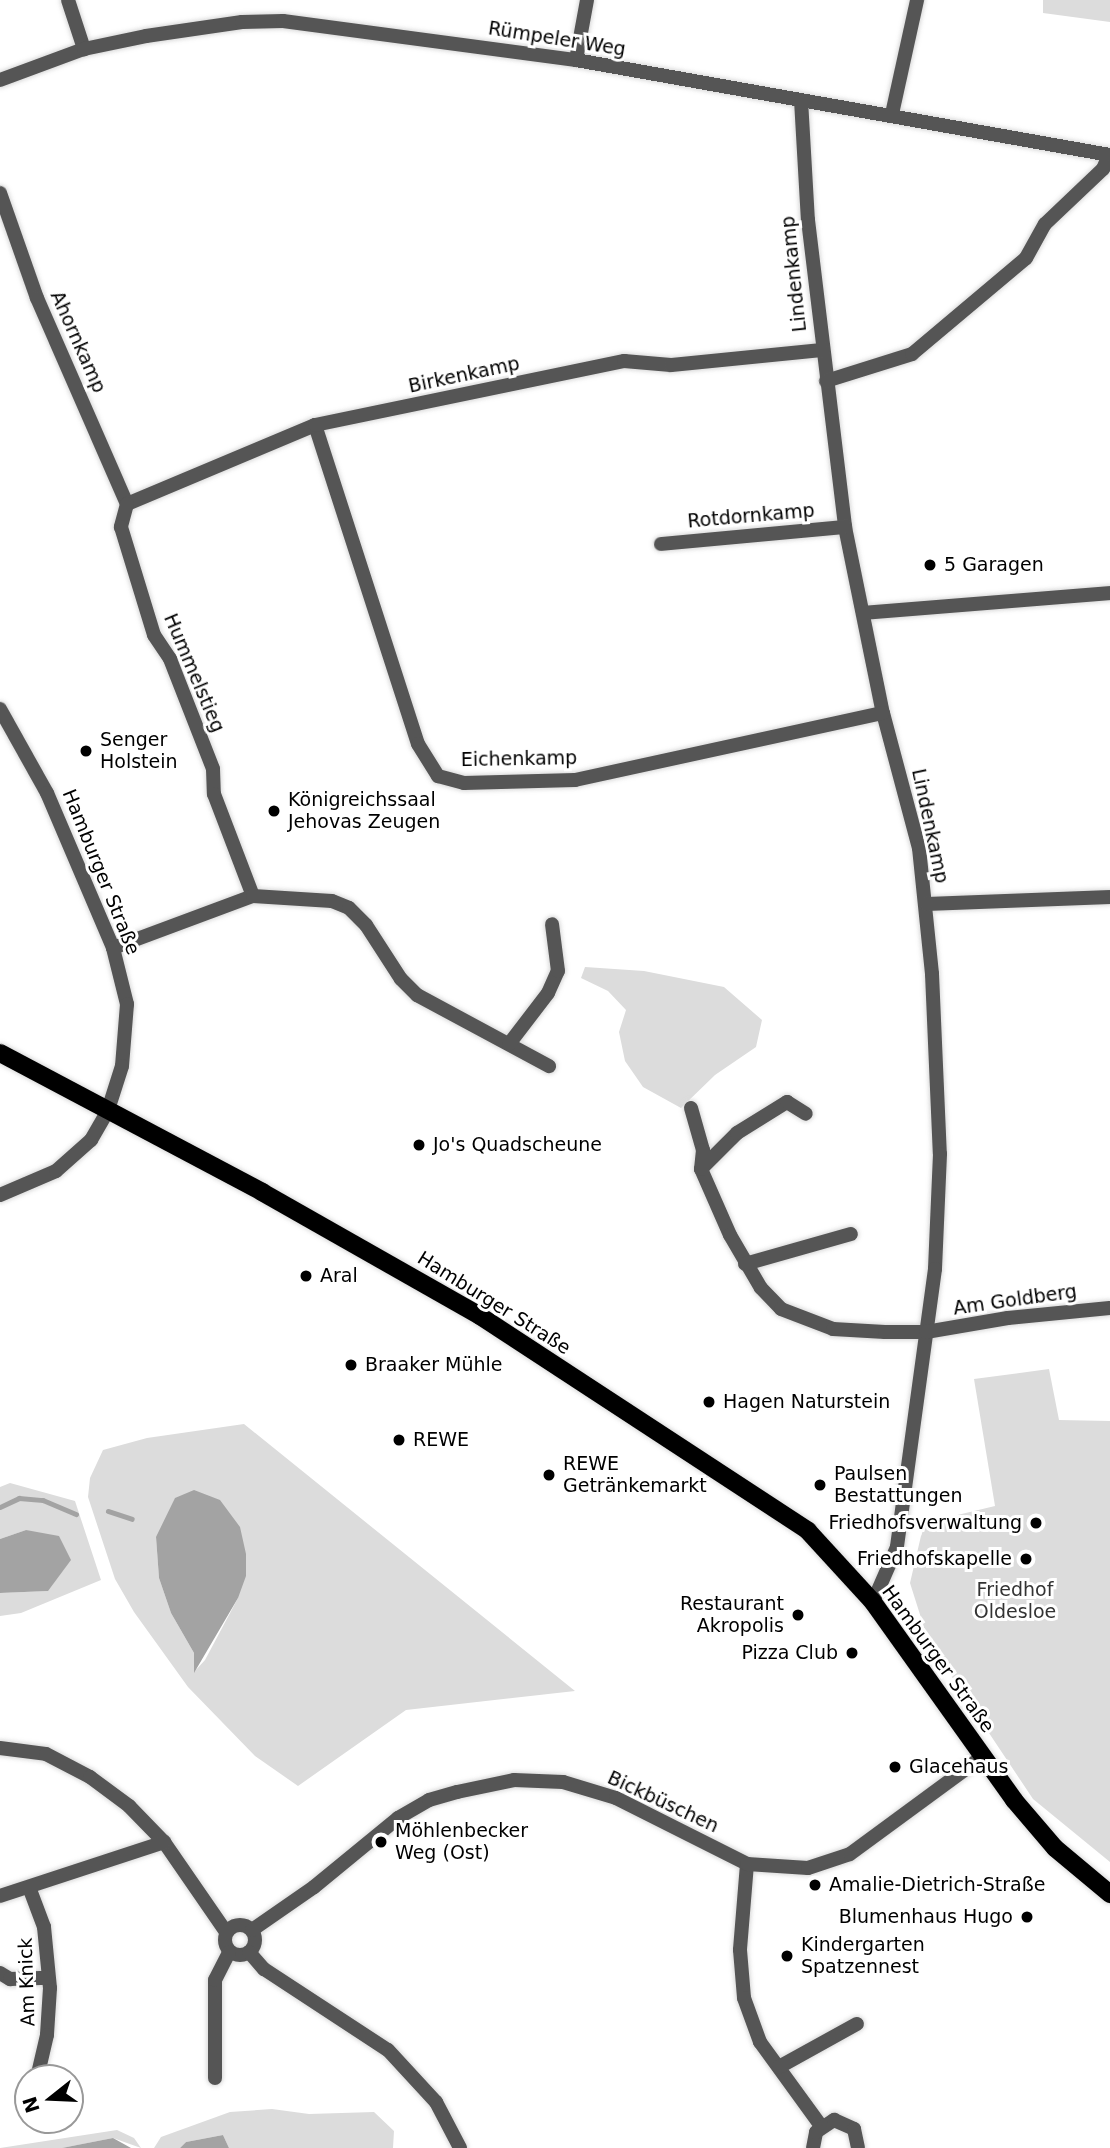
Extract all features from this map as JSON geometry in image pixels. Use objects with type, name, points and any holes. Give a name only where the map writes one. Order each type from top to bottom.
[{"type":"main road","points":[[0,1053],[108,1110]]},
{"type":"main road","name":"Hamburger Straße","points":[[108,1110],[480,1315],[775,1507],[837,1559],[873,1602],[982,1756],[1055,1848],[1110,1894]]},
{"type":"street","points":[[68,0],[83,49]]},
{"type":"street","points":[[576,61],[587,0]]},
{"type":"street","points":[[892,114],[917,0]]},
{"type":"street","name":"Rümpeler Weg","points":[[0,80],[83,49],[194,27],[284,21],[576,61],[892,114],[1110,155]]},
{"type":"street","name":"Lindenkamp","points":[[801,100],[799,122],[822,350],[845,527],[883,713],[919,848],[927,904],[940,1154],[935,1269],[897,1547],[873,1602]]},
{"type":"street","points":[[826,380],[912,355],[1026,258],[1045,224],[1103,169],[1110,155]]},
{"type":"street","name":"Ahornkamp","points":[[0,193],[37,298],[127,503]]},
{"type":"street","name":"Birkenkamp","points":[[127,503],[316,425],[624,361],[671,365],[822,350]]},
{"type":"street","name":"Eichenkamp","points":[[316,425],[418,744],[438,776],[464,783],[575,780],[883,713]]},
{"type":"street","name":"Hummelstieg","points":[[127,503],[121,527],[150,623],[170,659],[213,769],[214,794],[253,896]]},
{"type":"street","name":"Rotdornkamp","points":[[661,544],[845,527]]},
{"type":"street","points":[[863,613],[1110,593]]},
{"type":"street","name":"Hamburger Straße","points":[[0,709],[47,793],[113,948],[127,1004],[122,1066],[108,1110]]},
{"type":"street","points":[[113,948],[253,896],[332,901],[349,908],[417,995],[549,1066]]},
{"type":"street","points":[[927,904],[1110,897]]},
{"type":"street","points":[[509,1044],[548,993],[558,971],[552,924]]},
{"type":"street","points":[[701,1169],[737,1133],[787,1102],[806,1114]]},
{"type":"street","points":[[691,1108],[703,1150],[701,1169]]},
{"type":"street","points":[[0,1195],[56,1171],[91,1140],[108,1110]]},
{"type":"street","name":"Am Goldberg","points":[[701,1169],[745,1264],[781,1309],[808,1322],[833,1329],[926,1332],[1008,1318],[1110,1308]]},
{"type":"street","points":[[745,1264],[851,1234]]},
{"type":"street","points":[[0,1748],[46,1754],[90,1777],[129,1805],[164,1842],[226,1932],[224,1943],[229,1952],[239,1956],[249,1952],[255,1945],[252,1930],[239,1925],[226,1932]]},
{"type":"street","name":"Bickbüschen","points":[[252,1930],[314,1887],[398,1818],[429,1800],[514,1780],[563,1782],[616,1798],[747,1864],[808,1868],[849,1854],[982,1756]]},
{"type":"street","points":[[0,1896],[164,1842]]},
{"type":"street","points":[[747,1864],[740,1950],[744,1998],[760,2042],[821,2126]]},
{"type":"street","name":"Am Knick","points":[[29,1887],[44,1927],[48,1978],[47,2035],[40,2064]]},
{"type":"street","points":[[215,2078],[215,1980],[229,1952]]},
{"type":"street","points":[[249,1952],[264,1969],[387,2050],[436,2102],[460,2148]]},
{"type":"street","points":[[0,1973],[10,1979],[48,1978]]},
{"type":"street","points":[[779,2067],[857,2024]]},
{"type":"street","points":[[813,2148],[821,2126],[834,2120],[848,2124],[858,2136],[859,2148]]},
{"type":"green space","points":[[1043,0],[1110,0],[1110,22],[1043,13]]},
{"type":"green space","points":[[585,967],[644,971],[724,987],[762,1020],[756,1047],[715,1075],[681,1108],[643,1087],[625,1061],[619,1032],[626,1010],[608,991],[581,978]]},
{"type":"green space","name":"Friedhof Oldesloe","points":[[1049,1369],[1059,1420],[1110,1421],[1110,1862],[1033,1799],[929,1643],[910,1583],[924,1523],[995,1506],[974,1379]]},
{"type":"green space","points":[[244,1424],[575,1691],[406,1710],[298,1786],[255,1756],[188,1687],[134,1612],[115,1579],[88,1497],[90,1478],[103,1450],[147,1438]],"holes":[[[156,1537],[238,1598],[205,1660],[194,1672],[194,1653],[171,1613],[159,1578]]]},
{"type":"green space","points":[[10,1483],[75,1501],[101,1580],[21,1613],[0,1616],[0,1593],[48,1591],[26,1530],[0,1539],[0,1487]]},
{"type":"green space","points":[[272,2109],[309,2114],[374,2112],[394,2131],[393,2148],[229,2148],[223,2135],[186,2142],[180,2148],[154,2148],[161,2137],[230,2112]]},
{"type":"green space","points":[[117,2130],[134,2138],[141,2148],[113,2138],[62,2148],[0,2148]]},
{"type":"shaded area","points":[[194,1490],[220,1500],[240,1527],[246,1554],[246,1576],[238,1598],[194,1673],[194,1653],[171,1613],[159,1578],[156,1537],[175,1498]]},
{"type":"shaded area","points":[[26,1530],[59,1536],[71,1560],[48,1591],[0,1593],[0,1539]]},
{"type":"shaded area","points":[[223,2135],[229,2148],[180,2148],[186,2142]]},
{"type":"shaded area","points":[[113,2138],[131,2148],[62,2148],[77,2145]]},
{"type":"waterway","points":[[0,1507],[19,1498],[43,1500],[76,1514]]},
{"type":"waterway","points":[[108,1511],[132,1519]]},
{"type":"place","name":"5 Garagen","points":[[930,565]]},
{"type":"place","name":"Senger Holstein","points":[[86,751]]},
{"type":"place","name":"Königreichssaal Jehovas Zeugen","points":[[274,811]]},
{"type":"place","name":"Jo's Quadscheune","points":[[419,1145]]},
{"type":"place","name":"Aral","points":[[306,1276]]},
{"type":"place","name":"Braaker Mühle","points":[[351,1365]]},
{"type":"place","name":"Hagen Naturstein","points":[[709,1402]]},
{"type":"place","name":"REWE","points":[[399,1440]]},
{"type":"place","name":"REWE Getränkemarkt","points":[[549,1475]]},
{"type":"place","name":"Paulsen Bestattungen","points":[[820,1485]]},
{"type":"place","name":"Friedhofsverwaltung","points":[[1036,1523]]},
{"type":"place","name":"Friedhofskapelle","points":[[1026,1559]]},
{"type":"place","name":"Restaurant Akropolis","points":[[798,1615]]},
{"type":"place","name":"Pizza Club","points":[[852,1653]]},
{"type":"place","name":"Glacehaus","points":[[895,1767]]},
{"type":"place","name":"Möhlenbecker Weg (Ost)","points":[[381,1842]]},
{"type":"place","name":"Amalie-Dietrich-Straße","points":[[815,1885]]},
{"type":"place","name":"Blumenhaus Hugo","points":[[1027,1917]]},
{"type":"place","name":"Kindergarten Spatzennest","points":[[787,1956]]}]
